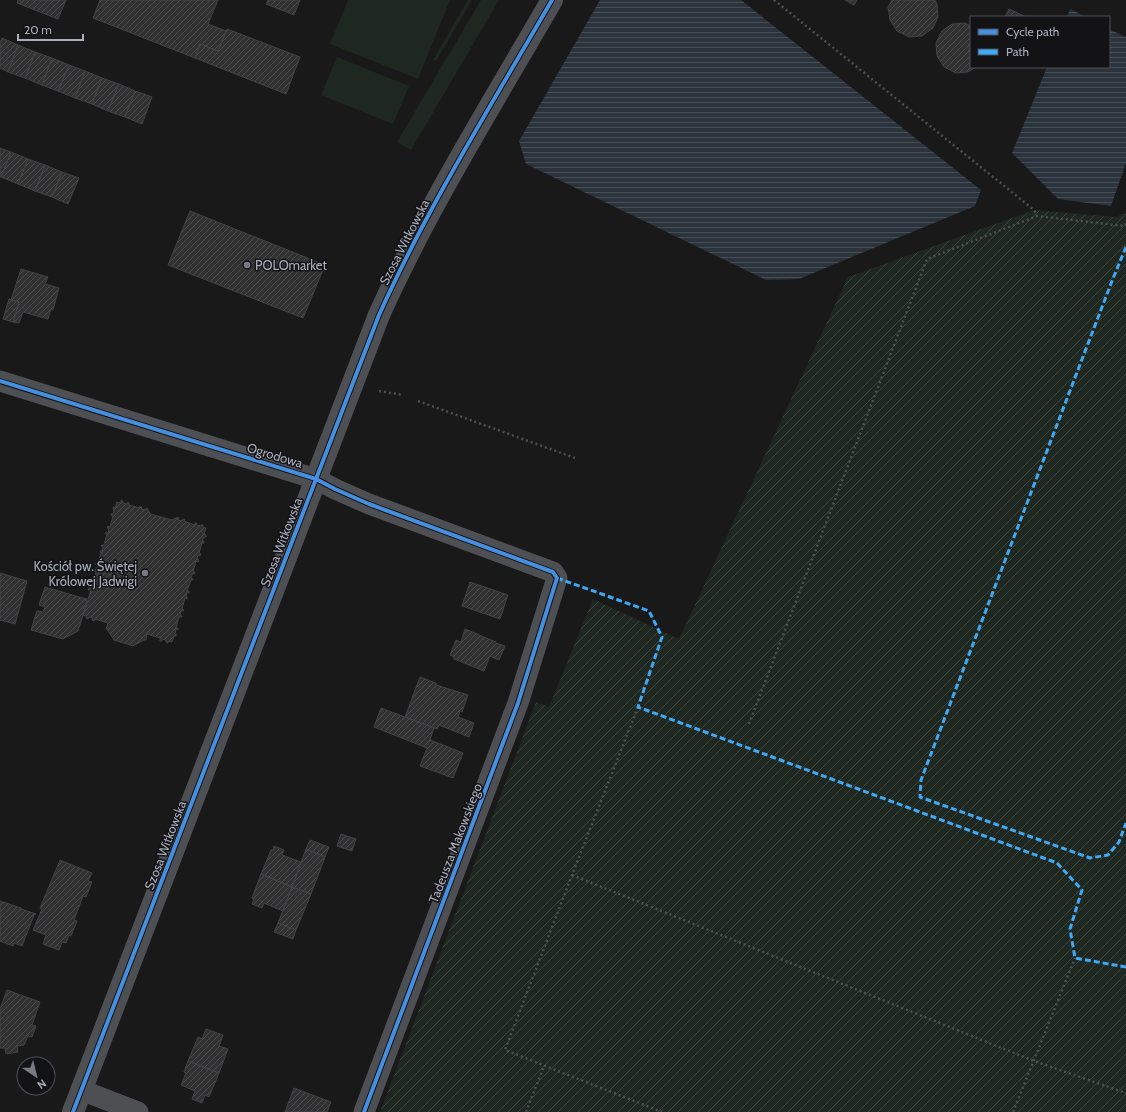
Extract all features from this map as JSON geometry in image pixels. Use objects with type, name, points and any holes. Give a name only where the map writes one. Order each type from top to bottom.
[{"type":"street","name":"Szosa Witkowska","points":[[73,1112],[379,315],[435,201],[552,0]]},
{"type":"street","name":"Ogrodowa","points":[[0,381],[316,479],[334,489],[369,504],[553,572],[557,578]]},
{"type":"street","name":"Tadeusza Makowskiego","points":[[364,1112],[518,703],[557,578]]},
{"type":"street","points":[[81,1090],[138,1112]]},
{"type":"path","points":[[774,0],[1034,210],[1037,216]]},
{"type":"path","points":[[749,724],[927,258],[1037,216],[1124,226],[1126,224]]},
{"type":"path","points":[[379,391],[403,395]]},
{"type":"path","points":[[418,401],[575,458]]},
{"type":"path","points":[[638,707],[504,1050],[662,1112]]},
{"type":"path","points":[[572,875],[1034,1060],[1126,1093]]},
{"type":"path","points":[[1013,1112],[1075,958]]},
{"type":"path","points":[[526,1112],[544,1066]]},
{"type":"shaded area","points":[[348,0],[450,0],[418,79],[330,44]]},
{"type":"shaded area","points":[[468,0],[472,0],[436,61],[433,60]]},
{"type":"shaded area","points":[[481,0],[499,0],[411,150],[397,142]]},
{"type":"shaded area","points":[[600,0],[741,0],[981,190],[975,206],[799,279],[766,280],[526,164],[519,141]]},
{"type":"shaded area","points":[[1070,9],[1084,16],[1067,16]]},
{"type":"shaded area","points":[[1110,29],[1126,37],[1126,163],[1111,206],[1058,199],[1012,153],[1047,68],[1110,68]]},
{"type":"shaded area","points":[[337,57],[409,86],[393,124],[321,95]]},
{"type":"shaded area","points":[[1034,210],[1116,217],[1126,212],[1126,1112],[380,1112],[536,702],[549,707],[593,599],[679,639],[848,277]]},
{"type":"building","points":[[18,0],[66,0],[58,19],[17,3]]},
{"type":"building","points":[[100,0],[218,0],[208,24],[226,31],[218,51],[200,44],[195,58],[93,18]]},
{"type":"building","points":[[268,0],[300,0],[294,15],[266,4]]},
{"type":"building","points":[[845,0],[857,0],[854,5]]},
{"type":"building","points":[[892,0],[935,0],[937,4],[938,17],[933,28],[922,36],[909,37],[897,31],[890,20],[888,7]]},
{"type":"building","points":[[1009,9],[1024,16],[1006,16]]},
{"type":"building","points":[[965,23],[970,26],[970,68],[974,68],[968,72],[956,73],[944,67],[937,56],[936,43],[942,31],[952,24]]},
{"type":"building","points":[[227,29],[300,57],[286,94],[195,58],[200,44],[218,51]]},
{"type":"building","points":[[2,38],[18,45],[8,72],[0,68],[0,43]]},
{"type":"building","points":[[18,45],[35,52],[25,78],[8,72]]},
{"type":"building","points":[[35,52],[52,58],[42,85],[25,78]]},
{"type":"building","points":[[52,58],[69,65],[58,91],[42,85]]},
{"type":"building","points":[[69,65],[85,71],[75,98],[58,91]]},
{"type":"building","points":[[85,71],[102,78],[92,104],[75,98]]},
{"type":"building","points":[[102,78],[119,84],[108,111],[92,104]]},
{"type":"building","points":[[119,84],[135,91],[125,117],[108,111]]},
{"type":"building","points":[[135,91],[152,97],[142,124],[125,117]]},
{"type":"building","points":[[0,148],[11,152],[1,177],[0,177]]},
{"type":"building","points":[[11,152],[28,159],[18,184],[1,177]]},
{"type":"building","points":[[28,159],[45,165],[35,191],[18,184]]},
{"type":"building","points":[[45,165],[62,172],[52,197],[35,191]]},
{"type":"building","points":[[62,172],[79,178],[68,204],[52,197]]},
{"type":"building","name":"POLOmarket","points":[[190,211],[325,265],[303,318],[168,265]]},
{"type":"building","points":[[21,269],[48,277],[45,284],[59,288],[53,310],[51,309],[48,319],[23,312],[19,323],[13,322],[19,302],[11,300]]},
{"type":"building","points":[[9,299],[19,302],[13,322],[3,319]]},
{"type":"building","name":"Kościół pw. Świętej Królowej Jadwigi","points":[[121,500],[123,503],[127,504],[128,502],[129,505],[140,508],[140,506],[142,507],[141,509],[146,510],[146,508],[150,514],[172,520],[177,517],[179,518],[178,520],[182,521],[183,519],[185,520],[184,521],[195,525],[195,523],[197,523],[196,525],[203,525],[203,527],[206,528],[204,534],[206,537],[204,537],[202,541],[204,541],[204,543],[202,543],[199,553],[201,554],[200,556],[198,555],[198,562],[196,561],[193,572],[195,572],[192,574],[191,578],[193,580],[191,580],[187,591],[189,591],[189,593],[187,592],[187,599],[185,598],[182,609],[184,610],[181,611],[180,615],[182,617],[179,617],[176,628],[178,628],[178,630],[176,629],[176,636],[174,636],[172,642],[168,641],[168,643],[166,640],[162,639],[162,641],[160,641],[160,638],[147,634],[146,640],[133,646],[114,640],[106,629],[108,623],[95,619],[94,621],[92,620],[93,618],[89,617],[88,619],[86,618],[87,616],[83,615],[85,609],[83,606],[86,607],[87,601],[85,600],[88,599],[91,590],[88,590],[91,588],[92,584],[90,583],[93,582],[96,572],[94,569],[96,570],[98,565],[96,565],[96,563],[98,564],[101,553],[100,551],[102,551],[103,547],[101,546],[104,545],[107,534],[105,534],[106,532],[108,533],[109,528],[107,528],[108,526],[110,527],[113,516],[111,514],[113,514],[114,510],[113,507],[115,508],[117,502],[121,503]]},
{"type":"building","points":[[0,573],[27,581],[15,624],[0,620]]},
{"type":"building","points":[[470,582],[508,595],[500,619],[462,606]]},
{"type":"building","points":[[45,587],[86,599],[85,600],[87,601],[86,607],[83,606],[85,609],[78,631],[63,639],[31,630],[37,611],[43,612],[45,607],[39,605]]},
{"type":"building","points":[[465,629],[505,646],[499,660],[490,656],[484,671],[454,659],[454,657],[450,655],[456,640],[461,642]]},
{"type":"building","points":[[420,677],[436,683],[436,685],[468,695],[462,712],[460,711],[458,717],[474,723],[469,737],[439,725],[437,729],[405,717]]},
{"type":"building","points":[[381,708],[434,728],[430,740],[463,753],[453,778],[420,766],[427,748],[374,727]]},
{"type":"building","points":[[341,834],[356,839],[352,851],[337,846]]},
{"type":"building","points":[[310,840],[329,847],[325,857],[306,849]]},
{"type":"building","points":[[274,846],[284,850],[282,855],[301,862],[292,887],[261,874]]},
{"type":"building","points":[[306,849],[325,857],[311,894],[292,887]]},
{"type":"building","points":[[60,860],[92,873],[88,881],[92,882],[86,897],[83,896],[74,920],[77,921],[71,936],[69,935],[66,943],[62,942],[59,950],[43,944],[46,935],[33,930],[42,909],[40,908]]},
{"type":"building","points":[[261,874],[292,887],[283,911],[264,903],[262,908],[252,904],[254,899],[252,898]]},
{"type":"building","points":[[292,887],[311,894],[296,930],[278,923]]},
{"type":"building","points":[[0,901],[36,914],[34,915],[22,946],[14,943],[13,946],[0,941]]},
{"type":"building","points":[[278,923],[296,930],[293,939],[274,932]]},
{"type":"building","points":[[7,990],[40,1002],[32,1025],[36,1026],[32,1037],[28,1036],[24,1045],[17,1046],[18,1052],[6,1054],[5,1048],[0,1048],[0,1009]]},
{"type":"building","points":[[206,1029],[223,1035],[219,1046],[228,1049],[219,1073],[188,1061],[198,1037],[202,1039]]},
{"type":"building","points":[[188,1061],[219,1073],[209,1097],[205,1095],[202,1103],[192,1099],[195,1091],[181,1085],[186,1073],[184,1072]]},
{"type":"building","points":[[294,1088],[331,1102],[327,1112],[285,1112]]},
{"type":"marked path","points":[[1126,247],[921,780],[920,797],[1090,858],[1108,855],[1119,842],[1126,823]]},
{"type":"marked path","points":[[557,578],[649,611],[662,637],[638,707],[1057,863],[1082,890],[1070,929],[1075,958],[1126,967]]},
{"type":"cycle path","points":[[73,1112],[379,315],[398,274],[439,195],[552,0]]},
{"type":"cycle path","points":[[0,381],[316,479],[369,504],[553,572],[557,578],[518,703],[364,1112]]},
{"type":"place","name":"POLOmarket","points":[[247,265]]},
{"type":"place","name":"Kościół pw. Świętej Królowej Jadwigi","points":[[145,573]]}]
